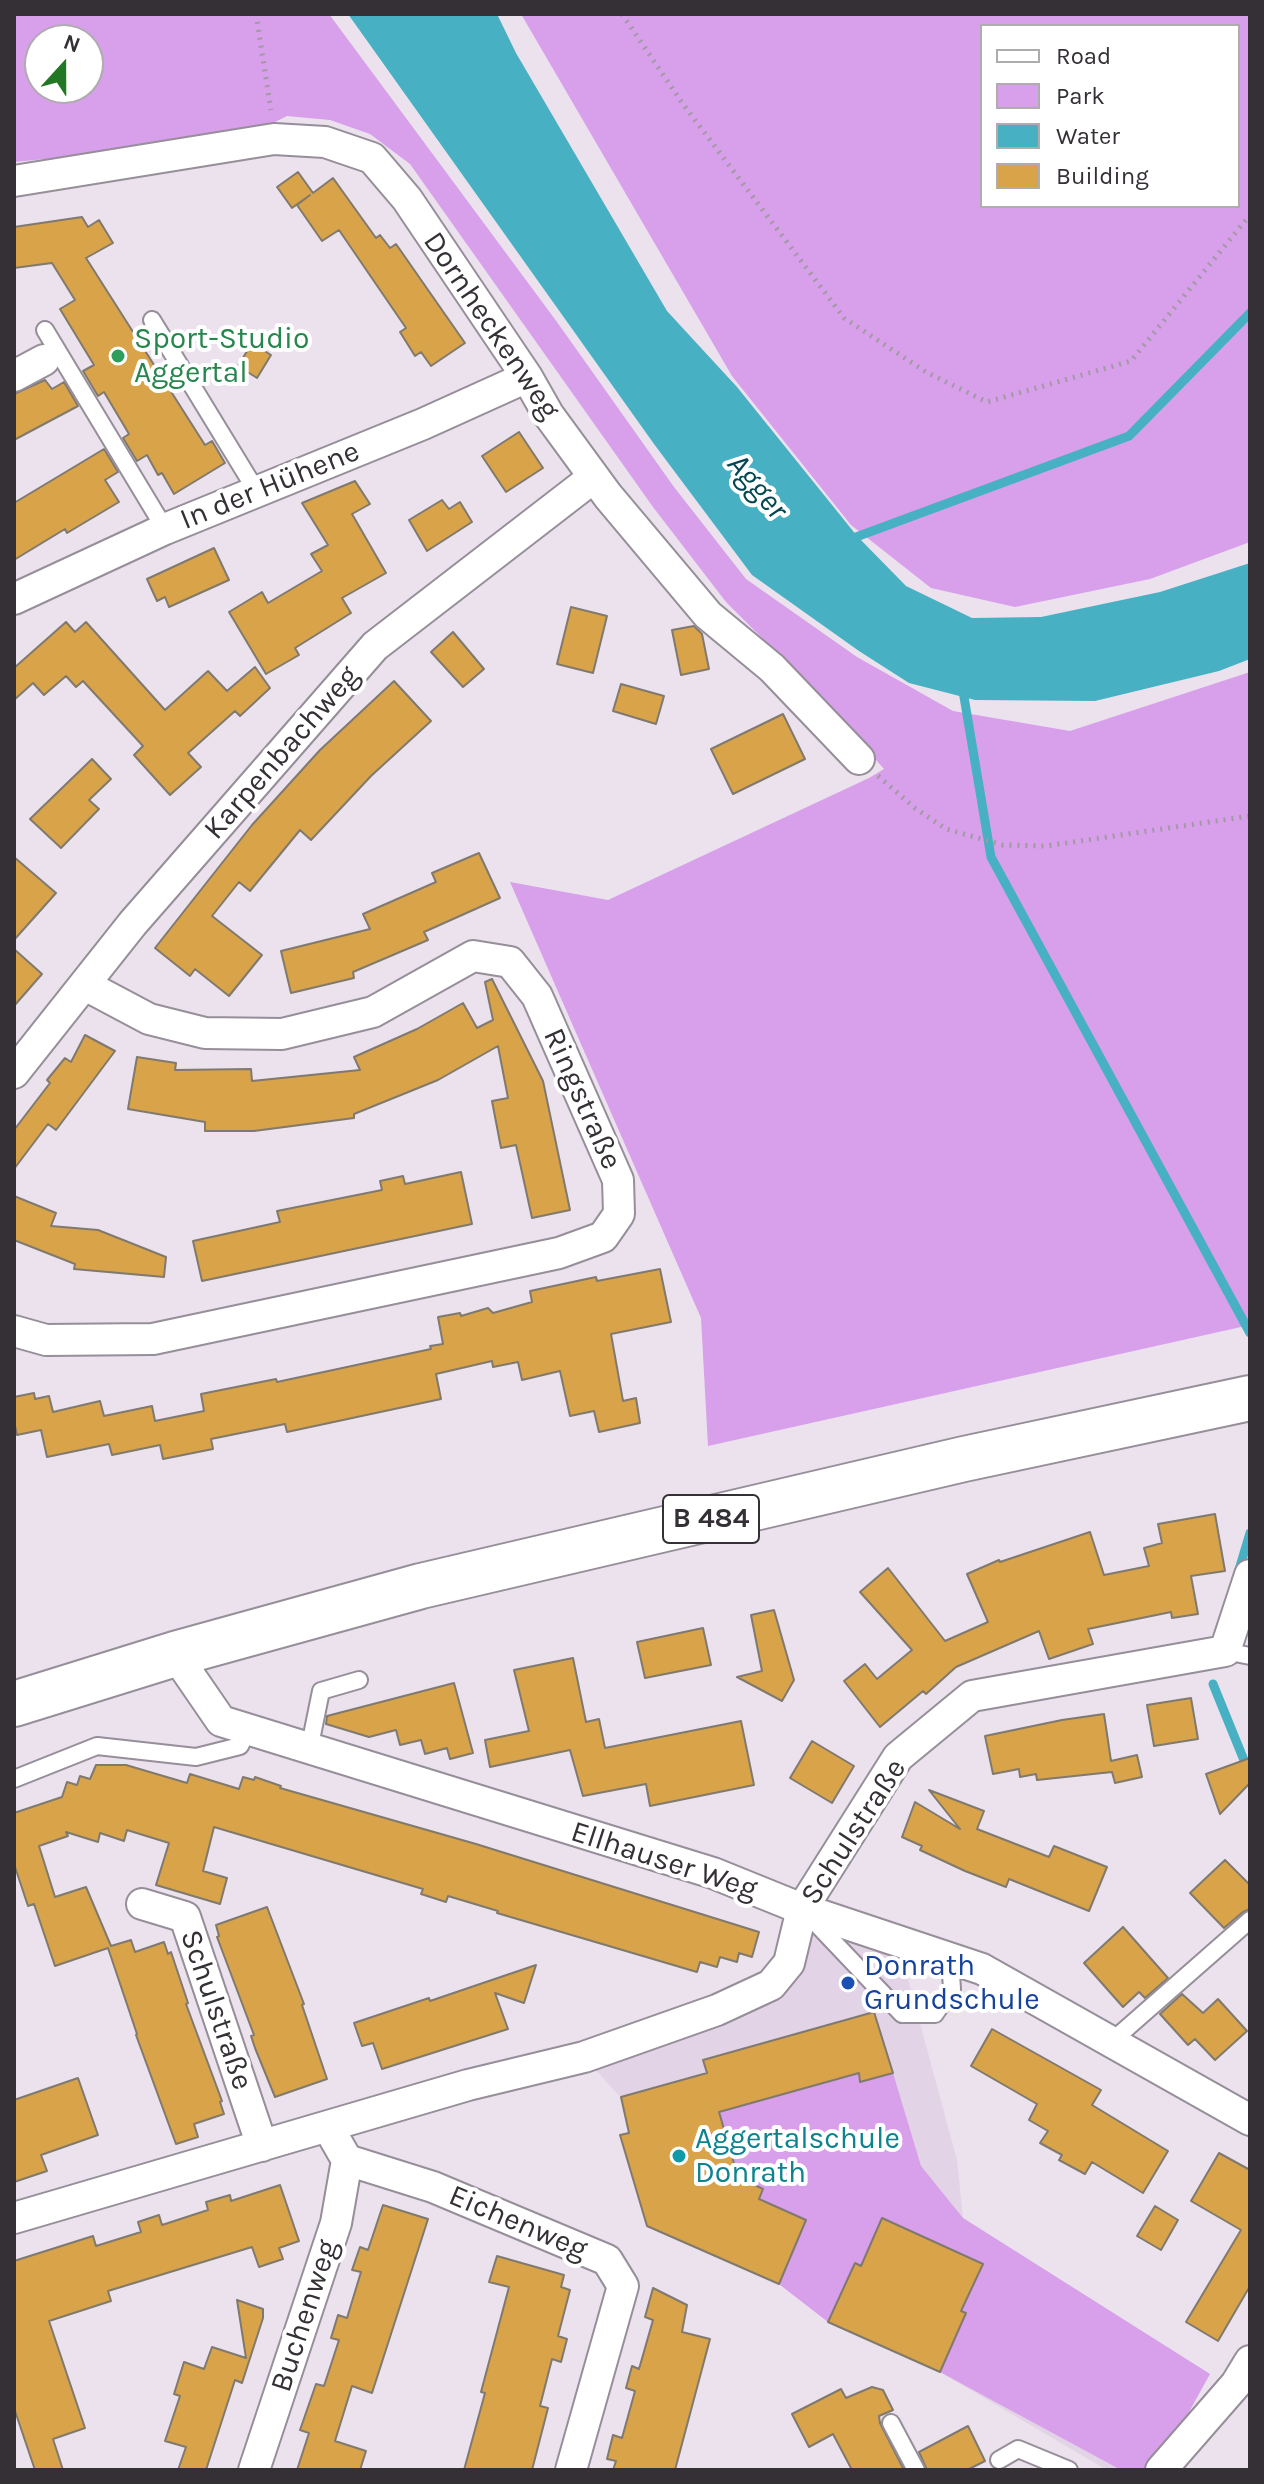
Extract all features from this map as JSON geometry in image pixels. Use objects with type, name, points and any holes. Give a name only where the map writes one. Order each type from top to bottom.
[{"type":"main road","name":"B 484","points":[[14,1704],[175,1654],[421,1586],[964,1459],[1250,1398]]},
{"type":"street","name":"Dornheckenweg","points":[[14,181],[274,139],[325,142],[372,158],[407,199],[527,377],[548,414],[594,477],[708,615],[772,668],[859,759]]},
{"type":"street","points":[[14,376],[44,360]]},
{"type":"street","name":"In der Hühene","points":[[14,599],[165,529],[423,424],[527,377]]},
{"type":"street","name":"Karpenbachweg","points":[[14,1073],[133,923],[375,646],[594,477]]},
{"type":"street","name":"Ringstraße","points":[[14,1331],[46,1340],[153,1339],[559,1253],[603,1237],[619,1214],[618,1180],[537,996],[510,962],[473,956],[373,1012],[282,1034],[205,1033],[149,1019],[85,985]]},
{"type":"street","name":"Schulstraße","points":[[14,2218],[468,2085],[584,2057],[717,2010],[771,1985],[789,1963],[802,1909],[898,1757],[972,1696],[1237,1653],[1250,1575]]},
{"type":"street","name":"Ellhauser Weg","points":[[175,1654],[221,1721],[713,1873],[802,1909],[982,1969],[1250,2120]]},
{"type":"street","name":"Schulstraße","points":[[142,1904],[185,1917],[262,2146]]},
{"type":"street","points":[[328,2127],[347,2160]]},
{"type":"street","name":"Buchenweg","points":[[254,2470],[336,2223],[347,2160]]},
{"type":"street","name":"Eichenweg","points":[[347,2160],[433,2187],[607,2260],[623,2286],[571,2470]]},
{"type":"street","points":[[1161,2470],[1236,2384],[1250,2361]]},
{"type":"lane","points":[[152,320],[257,492]]},
{"type":"lane","points":[[45,330],[165,529]]},
{"type":"lane","points":[[309,1750],[321,1691],[359,1680]]},
{"type":"lane","points":[[14,1779],[97,1746],[196,1757],[240,1746],[248,1730]]},
{"type":"lane","points":[[802,1909],[902,2014],[935,2014],[952,1989],[950,1959]]},
{"type":"lane","points":[[1111,2042],[1250,1920]]},
{"type":"lane","points":[[891,2423],[916,2470]]},
{"type":"lane","points":[[999,2460],[1018,2449],[1069,2470]]},
{"type":"path","points":[[256,14],[274,139]]},
{"type":"path","points":[[622,14],[683,104],[844,318],[926,372],[987,402],[1131,361],[1250,215]]},
{"type":"path","points":[[859,759],[915,808],[946,829],[1003,845],[1046,846],[1250,816]]},
{"type":"shaded area","points":[[802,1909],[898,1942],[957,2160],[963,2218],[1210,2374],[1145,2470],[1107,2470],[940,2372],[828,2322],[779,2284],[647,2226],[620,2135],[629,2132],[621,2098],[584,2057],[771,1985]]},
{"type":"green space","points":[[14,14],[329,14],[557,322],[674,487],[746,579],[857,657],[953,711],[1070,731],[1250,672],[1250,1325],[708,1446],[701,1318],[510,882],[608,900],[884,769],[818,694],[726,602],[653,507],[410,164],[370,134],[330,120],[287,116],[273,123],[138,150],[14,162]]},
{"type":"green space","points":[[521,14],[1250,14],[1250,542],[1150,579],[1015,607],[931,588],[851,525],[732,376]]},
{"type":"green space","points":[[859,2073],[861,2082],[893,2073],[921,2166],[963,2218],[1210,2374],[1157,2470],[1121,2470],[940,2372],[961,2311],[883,2219],[861,2266],[854,2264],[828,2322],[779,2284],[806,2220],[759,2199],[738,2177],[719,2112]]},
{"type":"water","name":"Agger","points":[[348,14],[497,14],[516,53],[667,311],[737,387],[857,536],[906,586],[972,618],[1041,617],[1160,592],[1250,563],[1250,659],[1219,671],[1095,701],[975,700],[909,683],[752,575],[654,444]]},
{"type":"building","points":[[298,172],[313,193],[333,178],[376,238],[380,235],[390,248],[396,244],[465,343],[431,366],[421,352],[415,356],[400,332],[406,328],[339,230],[322,241],[297,205],[310,195],[292,208],[277,187]]},
{"type":"building","name":"Sport-Studio Aggertal","points":[[82,217],[88,227],[99,220],[113,243],[86,258],[205,445],[212,441],[225,463],[174,494],[147,455],[137,461],[123,438],[129,434],[104,392],[98,396],[83,371],[94,365],[60,309],[75,300],[52,263],[14,268],[14,227]]},
{"type":"building","points":[[252,343],[271,355],[257,378],[238,366]]},
{"type":"building","points":[[45,380],[52,389],[64,382],[78,406],[14,440],[14,394]]},
{"type":"building","points":[[519,432],[543,468],[506,492],[482,456]]},
{"type":"building","points":[[104,449],[118,472],[105,480],[119,502],[67,533],[65,529],[14,560],[14,503]]},
{"type":"building","points":[[355,481],[370,504],[352,514],[386,573],[342,598],[351,613],[295,648],[299,655],[266,674],[229,612],[262,592],[268,603],[322,571],[311,554],[328,545],[302,503]]},
{"type":"building","points":[[442,500],[449,509],[460,502],[472,522],[427,551],[409,520]]},
{"type":"building","points":[[214,548],[229,580],[169,607],[165,597],[157,601],[147,579]]},
{"type":"building","points":[[571,607],[607,616],[593,673],[557,664]]},
{"type":"building","points":[[66,622],[75,632],[86,622],[165,710],[208,671],[227,691],[255,667],[270,688],[240,716],[235,711],[188,753],[201,767],[170,795],[134,755],[143,746],[83,681],[76,687],[66,676],[44,695],[33,683],[14,700],[14,668]]},
{"type":"building","points":[[694,626],[702,634],[709,669],[681,675],[672,630]]},
{"type":"building","points":[[453,632],[484,669],[463,687],[431,652]]},
{"type":"building","points":[[394,681],[431,721],[371,776],[311,840],[300,830],[250,891],[239,882],[212,916],[262,955],[229,996],[195,969],[190,976],[155,948],[252,825],[320,750]]},
{"type":"building","points":[[621,684],[664,696],[656,724],[613,711]]},
{"type":"building","points":[[783,714],[805,759],[733,794],[711,749]]},
{"type":"building","points":[[92,759],[111,779],[89,800],[99,809],[61,848],[30,819]]},
{"type":"building","points":[[479,853],[500,898],[424,932],[428,940],[353,972],[354,978],[291,993],[281,951],[370,929],[363,914],[436,882],[432,873]]},
{"type":"building","points":[[14,857],[56,893],[14,940]]},
{"type":"building","points":[[14,949],[42,974],[14,1006]]},
{"type":"building","points":[[492,979],[543,1081],[570,1210],[532,1218],[516,1145],[501,1148],[492,1101],[508,1098],[498,1046],[438,1080],[354,1114],[354,1118],[254,1131],[205,1131],[205,1122],[128,1109],[137,1057],[176,1063],[175,1070],[251,1069],[252,1081],[360,1070],[354,1057],[417,1029],[463,1003],[477,1028],[493,1020],[485,982]]},
{"type":"building","points":[[85,1035],[115,1051],[56,1130],[48,1124],[14,1169],[14,1130],[65,1058],[71,1062]]},
{"type":"building","points":[[461,1172],[472,1224],[202,1281],[193,1241],[280,1222],[277,1211],[382,1190],[380,1181],[403,1176],[405,1184]]},
{"type":"building","points":[[14,1196],[56,1213],[51,1226],[98,1230],[166,1257],[164,1277],[74,1269],[75,1264],[14,1240]]},
{"type":"building","points":[[660,1269],[671,1322],[611,1334],[623,1401],[636,1398],[640,1423],[599,1432],[594,1411],[570,1416],[560,1371],[522,1380],[518,1362],[493,1367],[492,1361],[436,1374],[441,1399],[287,1432],[285,1424],[211,1439],[213,1449],[163,1459],[160,1445],[112,1455],[109,1444],[47,1457],[41,1430],[17,1435],[14,1397],[34,1393],[35,1399],[49,1396],[53,1412],[100,1401],[104,1416],[152,1406],[155,1421],[204,1411],[201,1394],[276,1379],[277,1382],[431,1349],[430,1346],[443,1344],[438,1317],[460,1313],[461,1316],[488,1308],[493,1313],[532,1302],[530,1291],[596,1277],[597,1281]]},
{"type":"building","points":[[1215,1514],[1225,1571],[1191,1576],[1198,1614],[1172,1618],[1171,1612],[1088,1629],[1093,1644],[1049,1659],[1039,1631],[956,1667],[926,1694],[923,1691],[880,1727],[844,1681],[865,1664],[877,1679],[912,1650],[860,1592],[888,1568],[945,1641],[988,1622],[967,1574],[999,1560],[1090,1532],[1104,1575],[1149,1566],[1144,1548],[1162,1543],[1158,1524]]},
{"type":"building","points":[[774,1610],[794,1680],[782,1701],[737,1677],[762,1671],[751,1615]]},
{"type":"building","points":[[703,1628],[711,1665],[645,1678],[637,1642]]},
{"type":"building","points":[[573,1658],[586,1722],[599,1719],[605,1748],[741,1721],[754,1785],[650,1806],[646,1784],[583,1796],[570,1750],[490,1767],[485,1740],[529,1731],[514,1670]]},
{"type":"building","points":[[454,1683],[473,1753],[450,1759],[447,1748],[425,1754],[421,1740],[400,1745],[396,1730],[369,1737],[326,1724],[327,1716]]},
{"type":"building","points":[[1191,1698],[1198,1739],[1154,1746],[1147,1705]]},
{"type":"building","points":[[1104,1714],[1111,1761],[1137,1755],[1142,1777],[1115,1783],[1112,1772],[1037,1780],[1036,1774],[1020,1777],[1019,1769],[993,1774],[985,1736]]},
{"type":"building","points":[[812,1741],[854,1766],[832,1803],[790,1778]]},
{"type":"building","points":[[1250,1758],[1250,1783],[1220,1814],[1206,1774]]},
{"type":"building","points":[[96,1765],[126,1765],[187,1783],[190,1774],[239,1789],[243,1777],[254,1780],[255,1777],[280,1788],[476,1844],[759,1932],[752,1957],[739,1953],[737,1962],[720,1957],[717,1967],[700,1962],[697,1972],[448,1896],[446,1902],[421,1894],[423,1889],[214,1827],[203,1871],[227,1878],[220,1904],[156,1885],[169,1843],[127,1830],[124,1841],[100,1833],[98,1842],[66,1832],[68,1836],[39,1846],[55,1897],[86,1887],[111,1946],[131,1940],[135,1952],[164,1942],[168,1954],[171,1952],[224,2114],[194,2124],[198,2137],[176,2144],[108,1948],[55,1966],[34,1904],[28,1906],[14,1864],[14,1813],[62,1797],[67,1782],[77,1785],[80,1776],[90,1779]]},
{"type":"building","points":[[929,1790],[984,1811],[977,1829],[1049,1857],[1054,1846],[1107,1867],[1089,1911],[1009,1879],[1006,1887],[965,1871],[920,1850],[922,1846],[902,1837],[915,1802],[960,1829]]},
{"type":"building","points":[[1225,1860],[1250,1885],[1250,1909],[1224,1928],[1190,1893]]},
{"type":"building","points":[[267,1907],[304,2004],[327,2079],[275,2097],[255,2048],[251,2036],[254,2035],[217,1937],[216,1925]]},
{"type":"building","points":[[1123,1927],[1168,1978],[1145,1998],[1139,1992],[1123,2007],[1084,1963]]},
{"type":"building","points":[[536,1965],[524,2003],[495,1993],[508,2029],[382,2069],[373,2043],[362,2046],[354,2023]]},
{"type":"building","points":[[1182,1994],[1203,2013],[1218,1999],[1247,2031],[1215,2060],[1195,2039],[1188,2045],[1160,2014]]},
{"type":"building","name":"Aggertalschule Donrath","points":[[874,2012],[893,2073],[860,2082],[859,2073],[719,2112],[738,2177],[763,2189],[759,2199],[806,2220],[779,2284],[647,2226],[620,2135],[629,2133],[621,2097],[707,2073],[703,2060]]},
{"type":"building","points":[[992,2029],[1101,2090],[1092,2105],[1168,2151],[1143,2193],[1092,2162],[1085,2174],[1059,2160],[1062,2155],[1040,2143],[1048,2131],[1029,2120],[1037,2104],[971,2066]]},
{"type":"building","points":[[78,2078],[98,2135],[41,2155],[47,2171],[14,2182],[14,2100]]},
{"type":"building","points":[[1219,2153],[1250,2170],[1250,2286],[1218,2341],[1186,2322],[1241,2230],[1191,2201]]},
{"type":"building","points":[[280,2185],[299,2241],[279,2248],[283,2259],[259,2267],[252,2247],[108,2291],[111,2301],[49,2321],[85,2428],[53,2439],[63,2470],[35,2470],[14,2408],[14,2261],[93,2236],[96,2246],[141,2232],[138,2222],[159,2215],[162,2225],[208,2210],[206,2202],[230,2195],[231,2201]]},
{"type":"building","points":[[383,2205],[428,2219],[372,2393],[352,2386],[335,2441],[366,2451],[360,2470],[297,2470],[309,2433],[300,2430],[316,2384],[324,2386],[339,2340],[331,2338],[338,2315],[347,2318],[361,2272],[352,2270],[360,2247],[368,2250]]},
{"type":"building","points":[[1155,2206],[1178,2220],[1161,2250],[1137,2236]]},
{"type":"building","points":[[882,2218],[983,2264],[961,2311],[966,2313],[940,2372],[828,2322],[855,2263],[861,2266]]},
{"type":"building","points":[[497,2256],[564,2275],[561,2287],[570,2290],[558,2336],[567,2339],[561,2362],[552,2359],[540,2406],[548,2408],[532,2470],[464,2470],[509,2287],[489,2282]]},
{"type":"building","points":[[653,2288],[687,2305],[682,2332],[710,2339],[675,2470],[613,2470],[616,2461],[607,2459],[613,2435],[622,2438],[635,2391],[626,2388],[632,2366],[639,2369],[653,2320],[645,2317]]},
{"type":"building","points":[[237,2300],[263,2309],[263,2318],[242,2383],[235,2380],[206,2470],[178,2470],[186,2447],[165,2441],[180,2396],[174,2394],[184,2362],[204,2369],[212,2347],[246,2358]]},
{"type":"building","points":[[872,2387],[883,2390],[893,2410],[879,2416],[880,2423],[904,2470],[852,2470],[833,2434],[809,2447],[792,2414],[841,2389],[846,2398]]},
{"type":"building","points":[[968,2426],[985,2461],[967,2470],[927,2470],[919,2452]]},
{"type":"waterway","points":[[848,540],[1129,436],[1250,313]]},
{"type":"waterway","points":[[962,685],[991,857],[1250,1333]]},
{"type":"waterway","points":[[1238,1573],[1250,1533]]},
{"type":"waterway","points":[[1213,1684],[1250,1775]]},
{"type":"place","name":"Sport-Studio Aggertal","points":[[118,356]]},
{"type":"place","name":"Donrath Grundschule","points":[[848,1983]]},
{"type":"place","name":"Aggertalschule Donrath","points":[[679,2156]]}]
